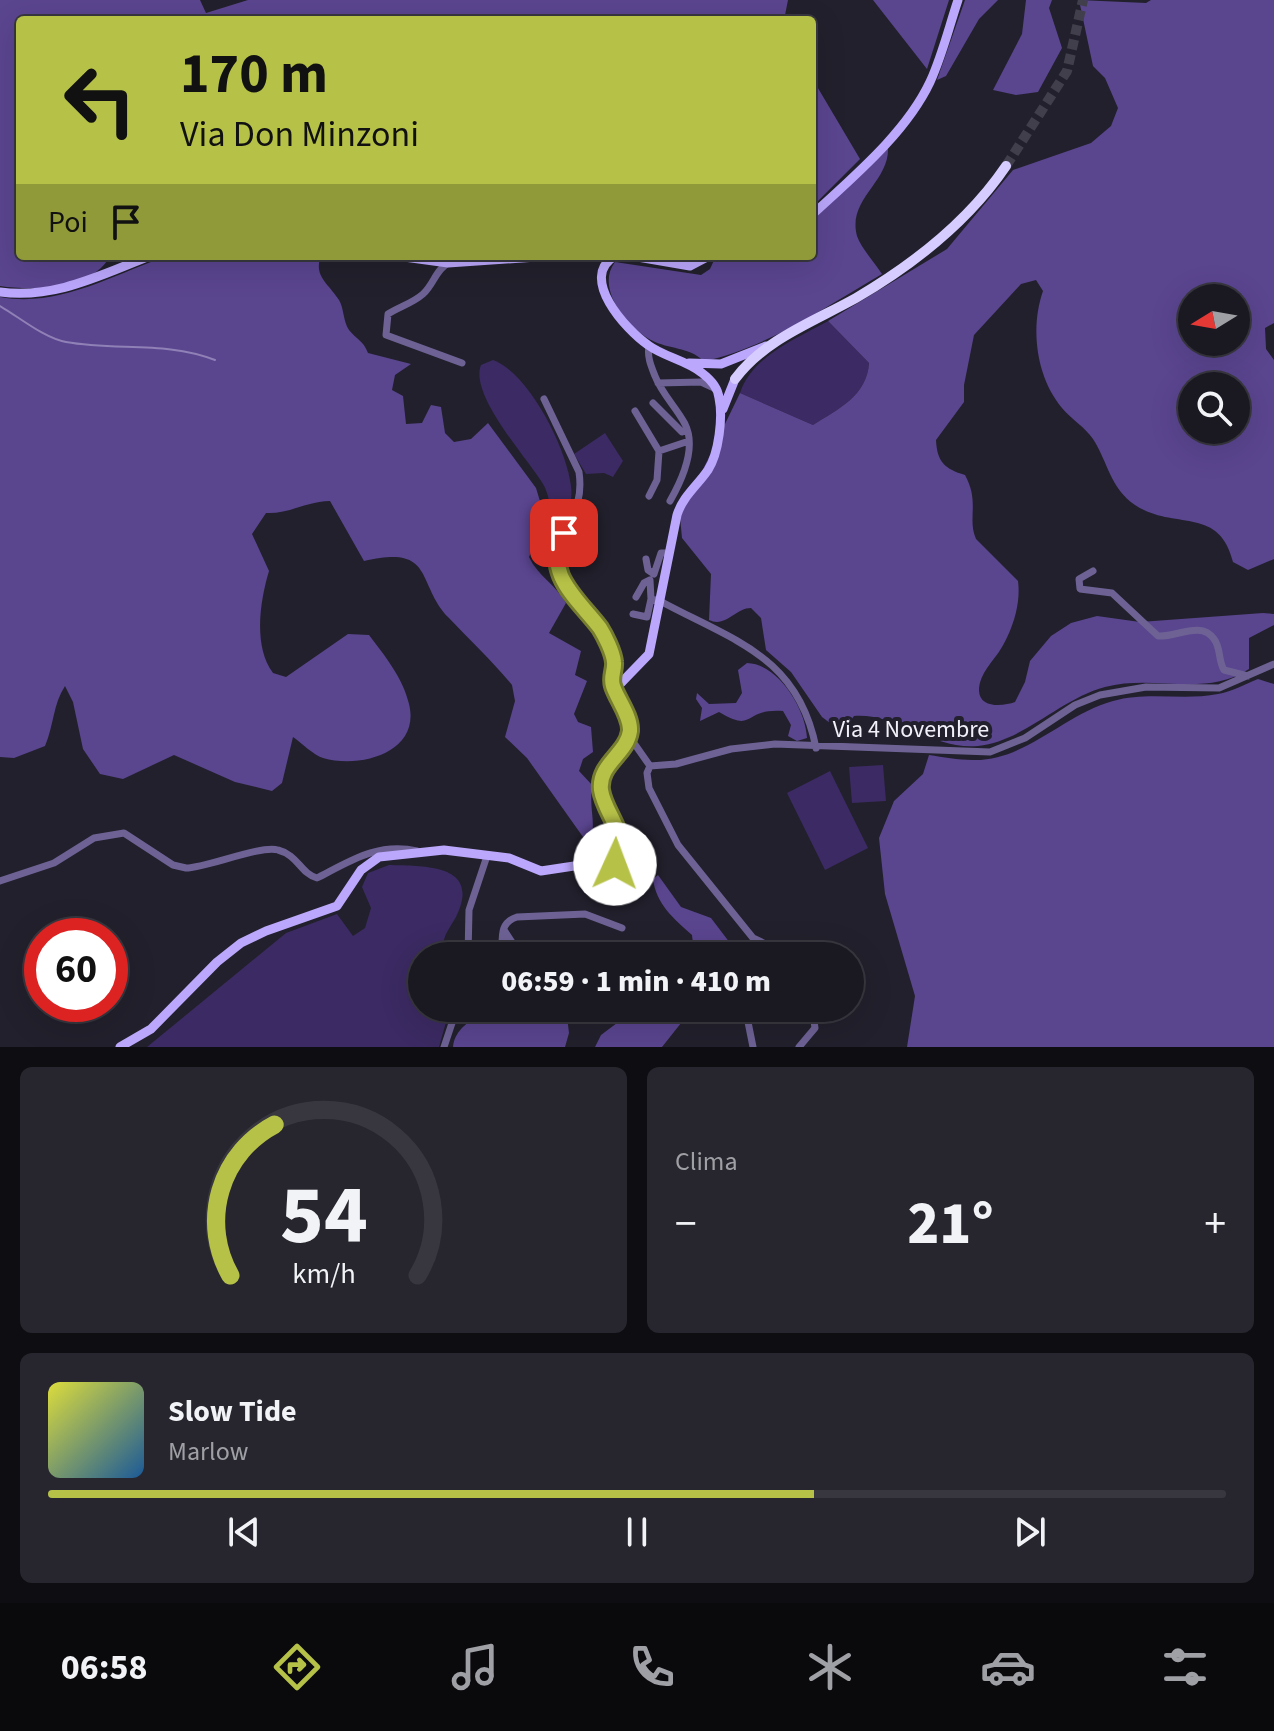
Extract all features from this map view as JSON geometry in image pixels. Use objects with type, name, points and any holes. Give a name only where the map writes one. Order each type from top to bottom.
[{"type":"highway","points":[[735,379],[751,360],[777,341],[862,294],[924,253],[973,208],[1006,166]]},
{"type":"main road","points":[[816,211],[901,126],[916,105],[930,83],[958,0]]},
{"type":"main road","points":[[0,292],[37,293],[68,288],[140,260]]},
{"type":"main road","points":[[426,260],[448,263],[492,260]]},
{"type":"main road","points":[[611,260],[602,282],[604,295],[649,346],[723,382],[735,379]]},
{"type":"main road","points":[[655,260],[690,266],[701,260]]},
{"type":"main road","points":[[721,364],[777,341]]},
{"type":"main road","points":[[682,361],[721,364],[731,369],[735,379],[718,427]]},
{"type":"main road","points":[[120,1047],[151,1029],[217,962],[241,943],[337,906],[371,861],[419,851],[453,851],[516,860],[541,871],[574,866],[604,871],[615,864],[622,842],[605,801],[601,782],[605,769],[629,736],[629,725],[617,693],[624,677],[649,654],[655,600],[679,507],[712,463],[720,398],[702,373]]},
{"type":"street","points":[[448,263],[438,270],[432,285],[420,297],[388,314],[386,335],[462,363]]},
{"type":"street","points":[[649,346],[650,363],[658,383],[687,430],[689,441],[681,479],[670,501]]},
{"type":"street","points":[[658,383],[701,382],[716,389]]},
{"type":"street","points":[[544,399],[579,472],[581,484],[575,513],[558,548],[559,573],[601,629],[614,659],[612,684],[617,693]]},
{"type":"street","points":[[653,403],[682,432],[687,430]]},
{"type":"street","points":[[635,411],[659,451],[657,480],[649,496]]},
{"type":"street","points":[[659,451],[689,441]]},
{"type":"street","points":[[646,559],[648,570],[654,574],[661,553],[669,553]]},
{"type":"street","points":[[1093,571],[1079,579],[1080,589],[1112,593],[1142,625],[1158,636],[1175,636],[1191,630],[1211,635],[1224,670],[1250,676]]},
{"type":"street","name":"Via 4 Novembre","points":[[636,597],[644,583],[650,580],[655,600],[778,668],[804,704],[816,748]]},
{"type":"street","points":[[633,614],[647,617],[655,600]]},
{"type":"street","name":"Via 4 Novembre","points":[[650,766],[676,764],[758,746],[990,752],[1016,743],[1075,705],[1100,695],[1159,686],[1219,688],[1274,664]]},
{"type":"street","points":[[613,669],[624,677]]},
{"type":"street","points":[[629,736],[650,766],[647,773],[649,788],[672,837],[748,933],[759,942]]},
{"type":"street","points":[[0,881],[54,863],[94,838],[124,833],[173,865],[186,868],[274,848],[295,857],[307,873],[317,878],[352,857],[406,848],[419,851]]},
{"type":"street","points":[[468,942],[469,910],[487,856]]},
{"type":"street","points":[[502,942],[503,928],[509,920],[517,917],[585,914],[622,928]]},
{"type":"street","points":[[503,928],[512,942]]},
{"type":"street","points":[[444,1047],[451,1022]]},
{"type":"street","points":[[748,1022],[753,1047]]},
{"type":"street","points":[[799,1047],[815,1028],[814,1022]]},
{"type":"shaded area","points":[[0,0],[200,0],[206,13],[248,0],[788,0],[785,16],[16,16],[16,260],[107,260],[90,276],[61,286],[0,286]]},
{"type":"shaded area","points":[[873,0],[949,0],[927,69]]},
{"type":"shaded area","points":[[965,0],[998,0],[979,19],[946,76],[937,80]]},
{"type":"shaded area","points":[[1026,0],[1052,0],[1049,8],[1062,48],[1038,92],[1016,95],[993,90],[1022,34]]},
{"type":"shaded area","points":[[1079,0],[1146,3],[1151,0],[1274,0],[1274,323],[1265,328],[1266,349],[1274,360],[1274,559],[1248,570],[1233,562],[1226,544],[1206,526],[1150,513],[1135,505],[1120,491],[1093,439],[1062,408],[1046,382],[1036,336],[1043,291],[1036,280],[1021,284],[974,335],[964,385],[964,402],[936,440],[943,464],[965,475],[972,494],[976,539],[1018,581],[1013,624],[981,678],[980,697],[993,705],[1015,702],[1025,682],[1030,661],[1051,636],[1071,623],[1097,616],[1140,622],[1263,613],[1274,614],[1274,625],[1249,638],[1249,669],[1232,678],[1197,684],[1142,683],[1105,687],[995,743],[961,746],[945,743],[870,717],[854,716],[842,732],[822,717],[791,672],[766,650],[761,618],[751,608],[720,622],[709,620],[711,574],[682,538],[680,517],[740,393],[813,425],[850,400],[863,384],[869,363],[828,321],[947,249],[1013,170],[1091,143],[1111,126],[1118,108],[1105,78],[1093,66]]},
{"type":"shaded area","points":[[816,85],[860,159],[816,203]]},
{"type":"shaded area","points":[[888,147],[883,170],[863,201],[856,223],[859,241],[882,274],[774,336],[704,361],[642,334],[616,306],[611,295],[610,272],[615,262],[701,275],[710,269],[714,260],[816,260],[816,217]]},
{"type":"shaded area","points":[[157,260],[320,260],[323,280],[339,300],[349,330],[368,353],[411,364],[395,375],[392,390],[403,396],[406,424],[422,423],[431,405],[441,407],[445,433],[454,442],[471,439],[488,423],[536,488],[550,534],[533,548],[529,557],[566,603],[549,633],[581,651],[575,675],[587,681],[574,714],[578,722],[591,727],[593,752],[583,759],[579,771],[593,786],[593,831],[588,844],[527,758],[505,737],[515,701],[512,685],[448,617],[421,570],[413,562],[387,557],[364,561],[330,501],[266,513],[252,534],[269,571],[261,609],[263,650],[273,673],[286,677],[348,634],[369,635],[398,676],[409,704],[410,721],[406,734],[397,745],[370,758],[338,761],[311,752],[293,737],[282,783],[272,791],[235,782],[174,755],[123,779],[100,774],[83,749],[73,702],[65,686],[45,746],[14,758],[0,757],[0,297],[44,298],[86,287]]},
{"type":"shaded area","points":[[828,321],[869,363],[863,384],[850,400],[813,425],[740,393],[754,369],[776,350]]},
{"type":"shaded area","points":[[493,360],[520,380],[554,433],[568,470],[571,492],[561,529],[543,484],[502,426],[484,393],[481,365]]},
{"type":"shaded area","points":[[605,433],[623,461],[613,477],[604,473],[586,474],[574,454]]},
{"type":"shaded area","points":[[747,663],[770,671],[789,690],[802,715],[807,738],[797,741],[788,736],[791,725],[783,711],[761,713],[745,721],[719,712],[700,721],[702,708],[696,699],[697,693],[709,704],[736,703],[742,693],[738,670]]},
{"type":"shaded area","points":[[1258,679],[1274,684],[1274,1047],[907,1047],[915,996],[885,894],[879,838],[894,801],[923,774],[929,755],[967,760],[991,759],[1027,746],[1095,707],[1113,701],[1218,694]]},
{"type":"shaded area","points":[[883,765],[886,801],[852,803],[849,767]]},
{"type":"shaded area","points":[[830,771],[868,848],[825,870],[787,793]]},
{"type":"shaded area","points":[[389,865],[433,868],[456,878],[462,887],[462,900],[444,942],[408,942],[408,1022],[446,1022],[439,1047],[147,1047],[286,933],[337,914],[353,936],[365,928],[371,908],[362,887],[368,873]]},
{"type":"shaded area","points":[[658,875],[681,907],[711,918],[729,942],[693,942],[692,935],[662,903],[653,879]]},
{"type":"shaded area","points":[[469,1022],[568,1022],[569,1033],[565,1047],[453,1047],[461,1029]]},
{"type":"shaded area","points":[[618,1022],[682,1022],[662,1047],[595,1047],[601,1035]]},
{"type":"waterway","points":[[0,306],[58,340],[85,345],[178,350],[215,360]]},
{"type":"tunnel","points":[[1006,166],[1067,71],[1083,0]]},
{"type":"route","points":[[564,533],[556,555],[559,573],[565,586],[601,629],[614,659],[611,674],[614,691],[629,725],[629,736],[605,769],[601,782],[605,801],[622,842],[622,850],[615,864]]}]
